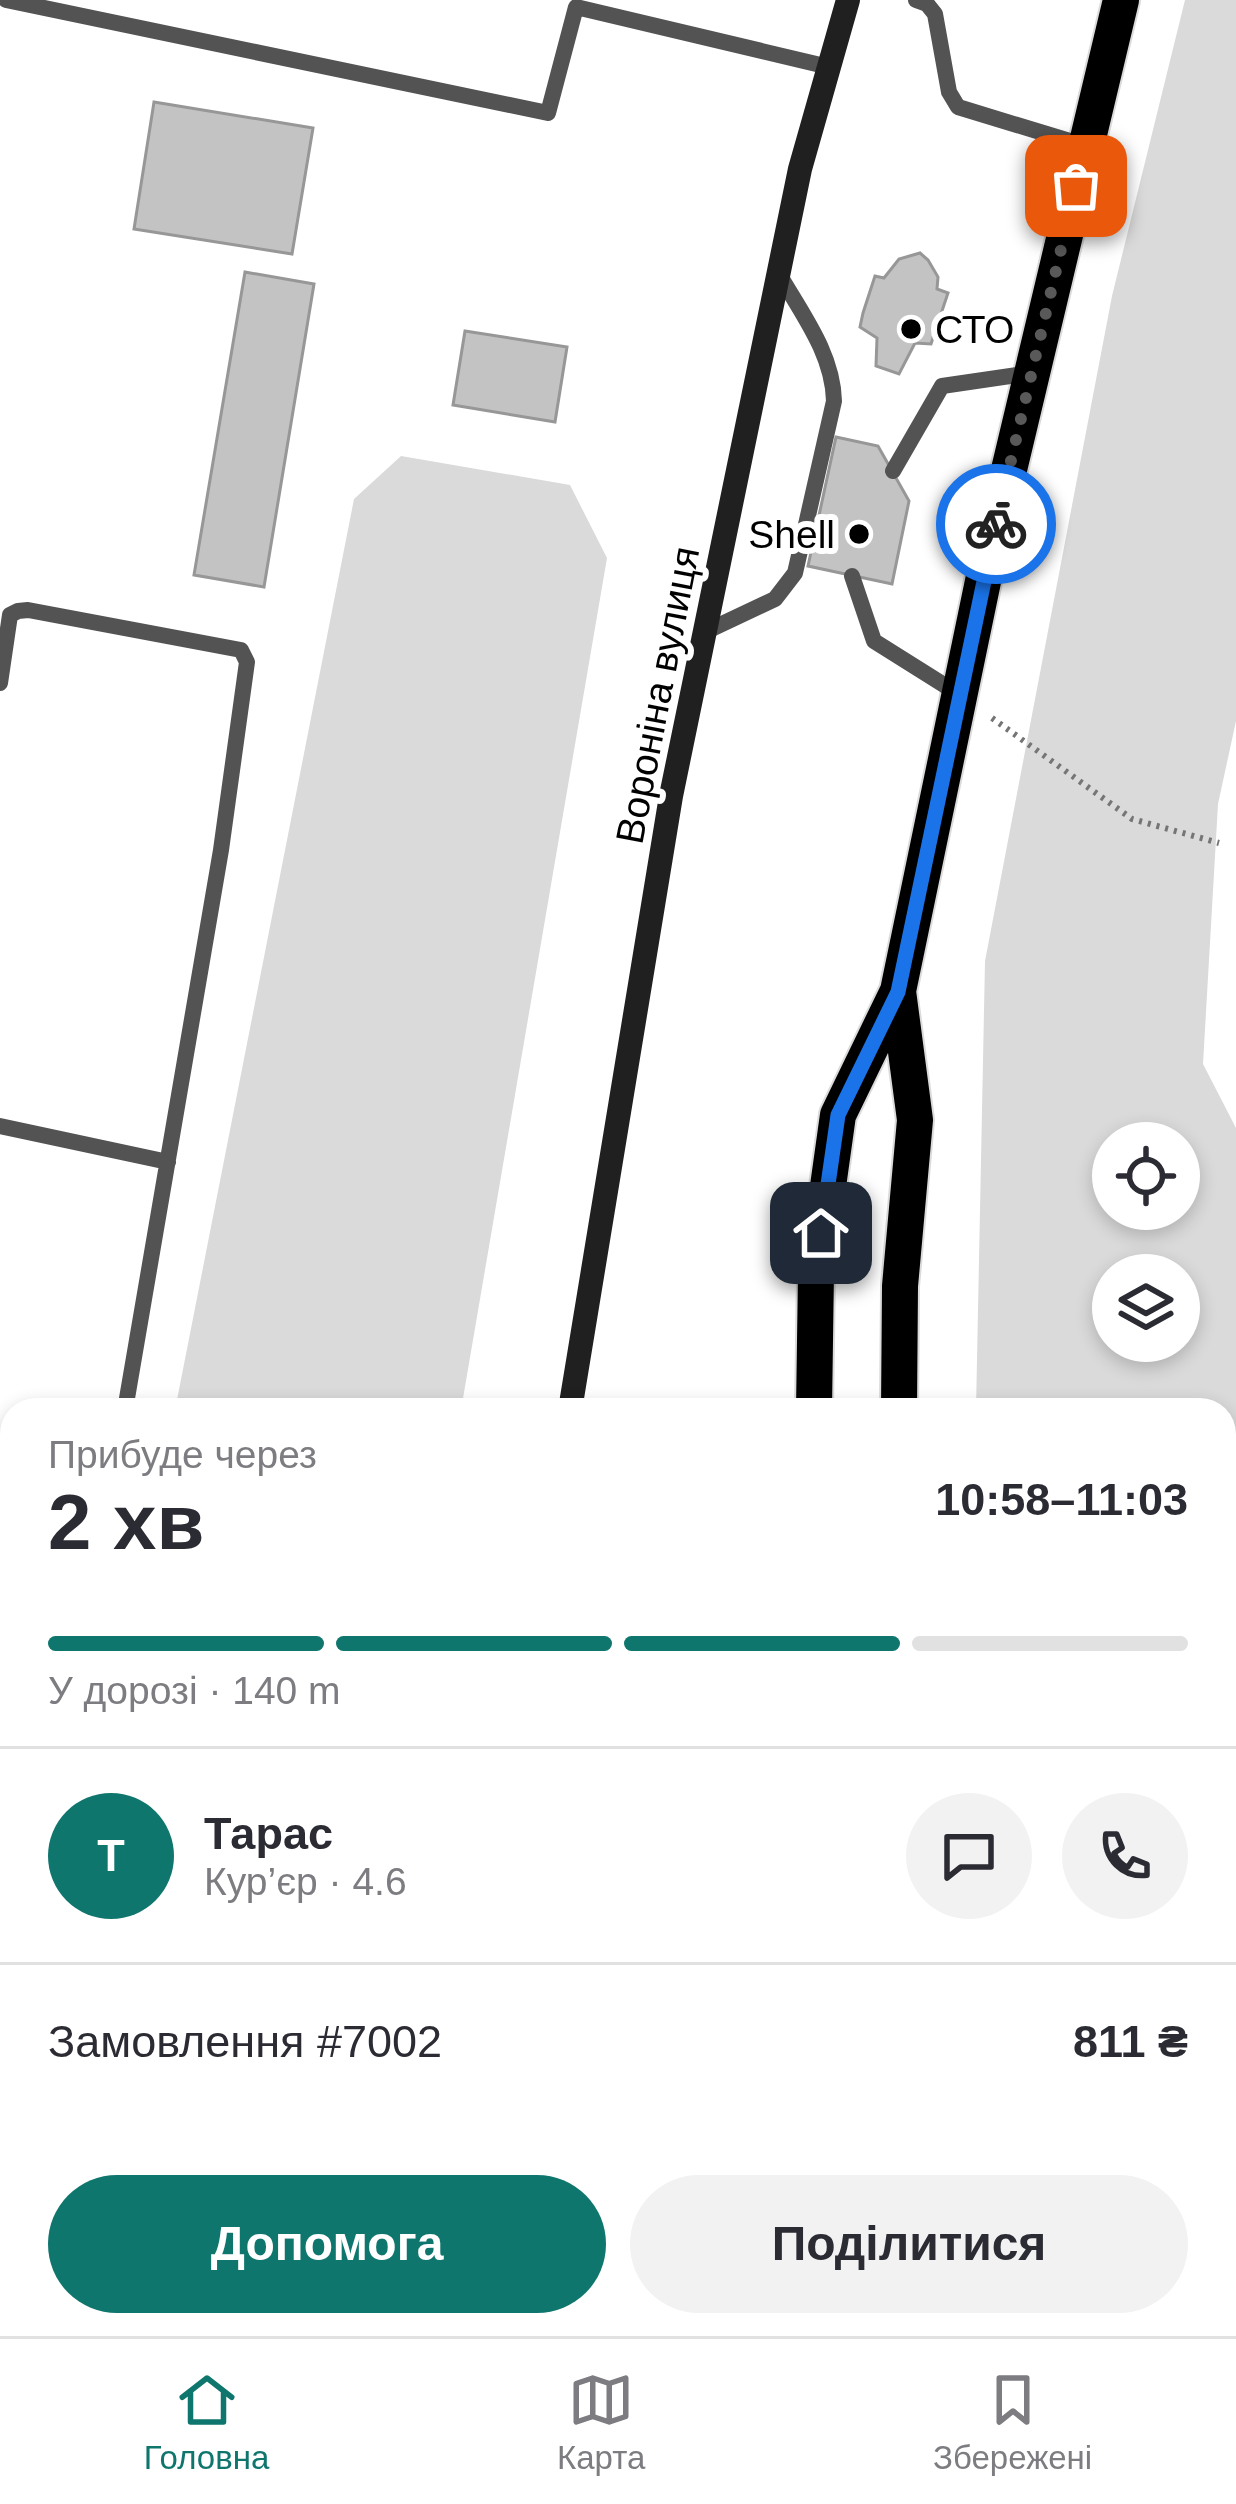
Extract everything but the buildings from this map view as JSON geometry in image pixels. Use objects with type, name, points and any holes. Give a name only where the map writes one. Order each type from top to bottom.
[{"type":"highway","points":[[814,1398],[816,1272],[838,1115],[898,992],[987,562],[1121,0]]},
{"type":"highway","points":[[898,992],[915,1120],[901,1286],[899,1398]]},
{"type":"street","name":"Вороніна вулиця","points":[[572,1398],[671,796],[800,169],[848,0]]},
{"type":"lane","points":[[5,0],[548,113],[576,7],[830,67]]},
{"type":"lane","points":[[916,0],[935,14],[949,92],[958,107],[1086,146]]},
{"type":"lane","points":[[705,632],[775,598],[795,573],[834,401],[828,362],[779,274]]},
{"type":"lane","points":[[893,471],[942,386],[1032,373]]},
{"type":"lane","points":[[852,576],[874,640],[960,695]]},
{"type":"lane","points":[[0,682],[10,615],[18,610],[241,650],[246,656],[221,850],[127,1398]]},
{"type":"lane","points":[[0,1126],[168,1162]]},
{"type":"path","points":[[960,695],[1132,819],[1219,843]]},
{"type":"shaded area","points":[[1185,0],[1236,0],[1236,721],[1218,804],[1203,1064],[1236,1128],[1236,1398],[976,1398],[985,961],[1112,296]]},
{"type":"shaded area","points":[[401,456],[570,485],[607,558],[463,1398],[177,1398],[354,499]]},
{"type":"way so far","points":[[996,524],[1076,186]]},
{"type":"place","name":"СТО","points":[[911,329]]},
{"type":"place","name":"Shell","points":[[859,534]]},
{"type":"route","points":[[821,1233],[838,1115],[898,992],[996,524]]}]
